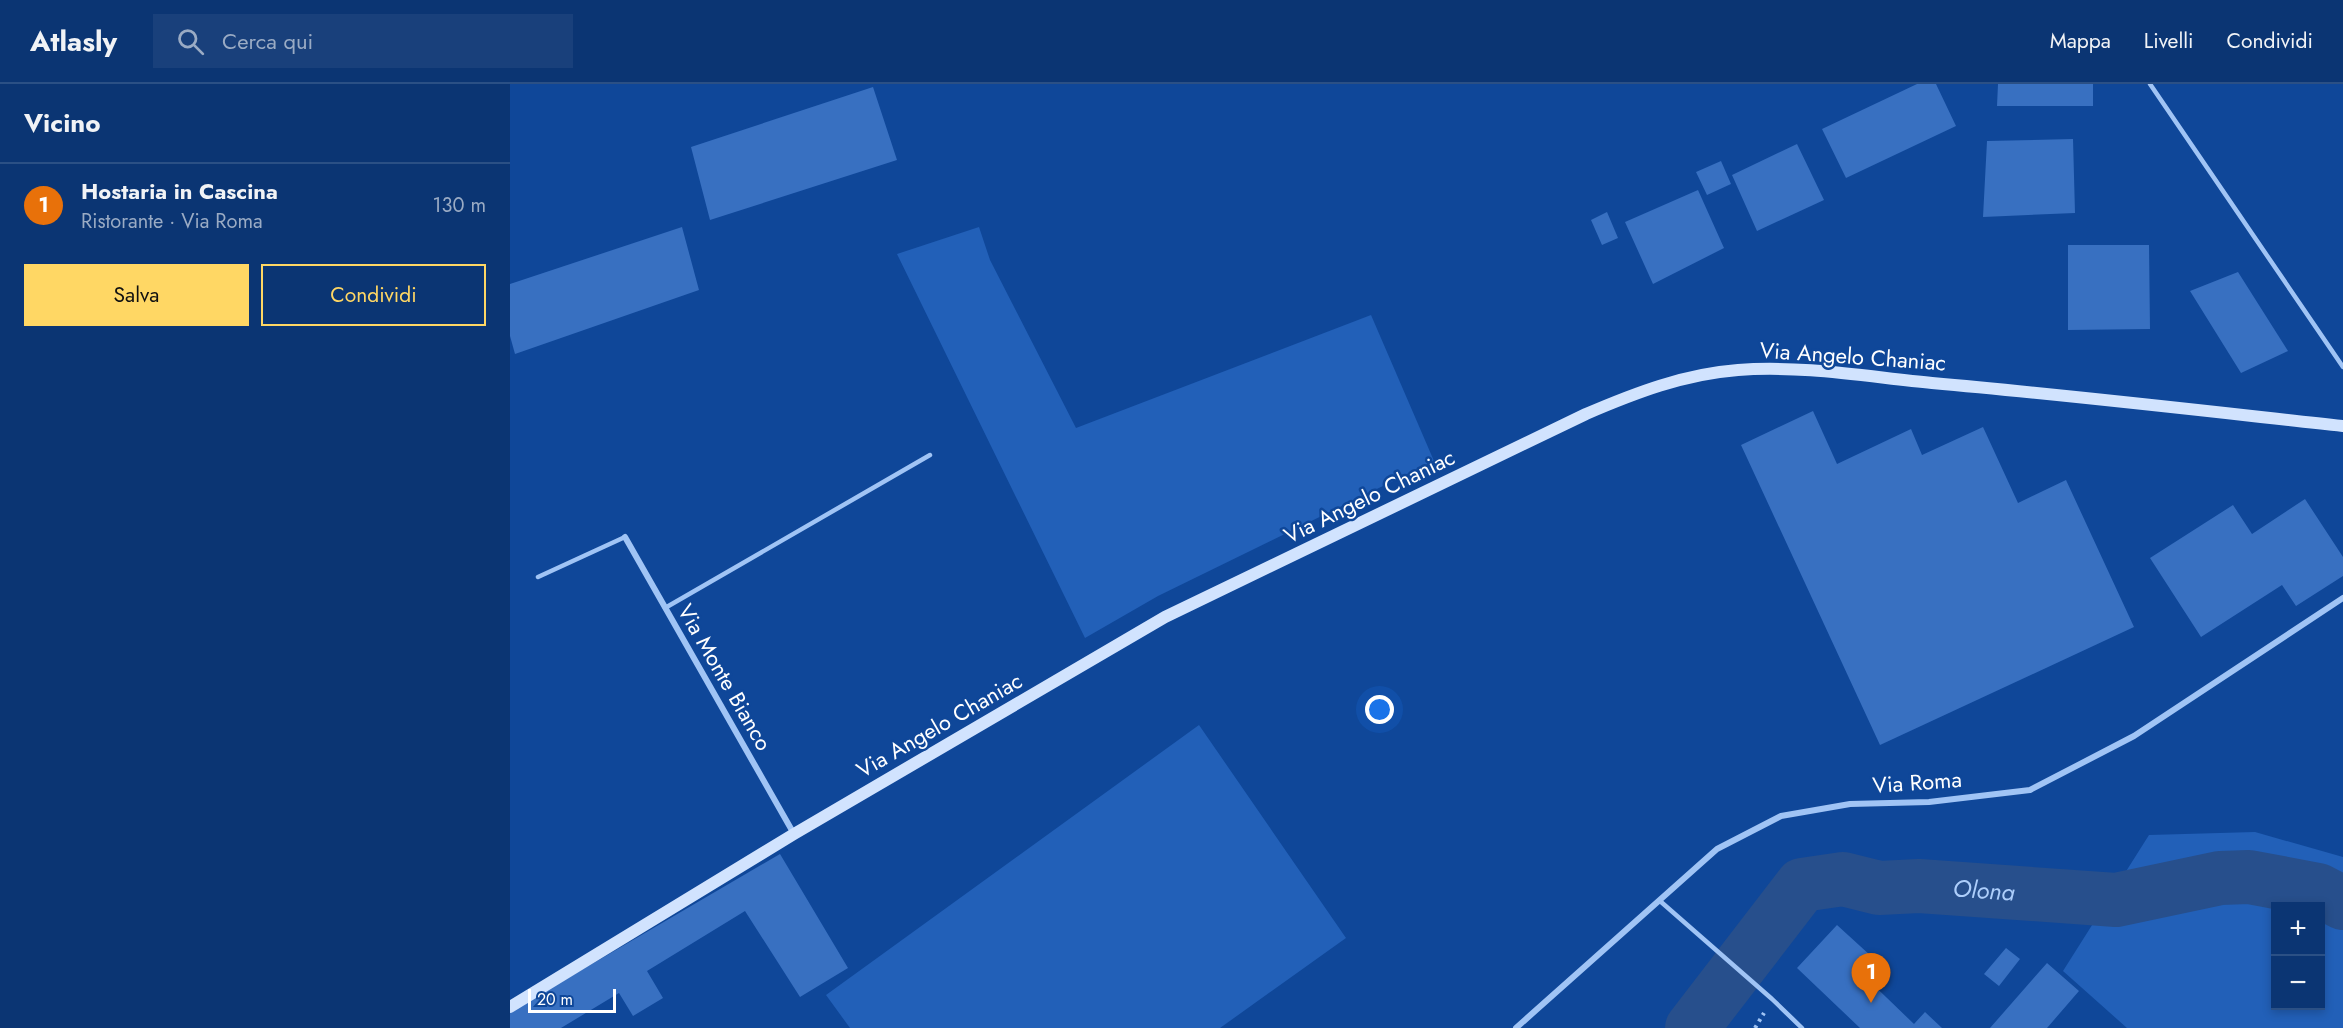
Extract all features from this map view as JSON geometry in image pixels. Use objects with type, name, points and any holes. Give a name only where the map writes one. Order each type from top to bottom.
[{"type":"street","name":"Via Angelo Chaniac","points":[[510,1006],[794,834],[1165,617],[1586,414],[1632,394],[1665,383],[1738,370],[1819,372],[2343,426]]},
{"type":"street","name":"Via Monte Bianco","points":[[625,537],[794,834]]},
{"type":"street","name":"Via Roma","points":[[1516,1028],[1717,849],[1781,816],[1850,804],[1929,802],[2030,790],[2134,736],[2343,598]]},
{"type":"lane","points":[[2150,84],[2343,367]]},
{"type":"lane","points":[[665,608],[930,455]]},
{"type":"lane","points":[[538,577],[625,537]]},
{"type":"lane","points":[[1660,901],[1802,1028]]},
{"type":"shaded area","points":[[979,227],[990,260],[1076,428],[1371,315],[1434,461],[1158,596],[1085,638],[897,254]]},
{"type":"shaded area","points":[[1199,725],[1346,938],[1220,1028],[850,1028],[826,995]]},
{"type":"shaded area","points":[[2255,832],[2343,857],[2343,1028],[2127,1028],[2063,971],[2149,835]]},
{"type":"building","points":[[1917,84],[1936,84],[1956,126],[1846,178],[1822,129]]},
{"type":"building","points":[[1998,84],[2093,84],[2093,106],[1997,106]]},
{"type":"building","points":[[873,87],[897,160],[710,220],[691,147]]},
{"type":"building","points":[[2073,139],[2075,213],[1983,217],[1987,141]]},
{"type":"building","points":[[1797,144],[1824,200],[1757,231],[1732,175]]},
{"type":"building","points":[[1721,161],[1731,184],[1707,195],[1696,172]]},
{"type":"building","points":[[1698,190],[1724,248],[1653,284],[1625,222]]},
{"type":"building","points":[[1607,212],[1618,238],[1602,245],[1591,220]]},
{"type":"building","points":[[682,227],[699,290],[515,354],[510,336],[510,284]]},
{"type":"building","points":[[2068,245],[2149,245],[2150,329],[2068,330]]},
{"type":"building","points":[[2238,272],[2288,351],[2241,373],[2190,291]]},
{"type":"building","points":[[1813,411],[1837,464],[1911,429],[1922,455],[1983,427],[2018,503],[2066,480],[2134,627],[1880,745],[1741,445]]},
{"type":"building","points":[[2305,499],[2343,557],[2343,576],[2296,606],[2282,585],[2201,637],[2150,558],[2233,505],[2252,534]]},
{"type":"building","points":[[780,854],[848,968],[800,997],[745,911],[647,971],[663,998],[633,1016],[619,993],[561,1028],[510,1028],[510,1012]]},
{"type":"building","points":[[1837,925],[1871,956],[1858,970],[1914,1024],[1925,1012],[1942,1028],[1860,1028],[1797,968]]},
{"type":"building","points":[[2006,948],[2020,959],[1999,986],[1984,974]]},
{"type":"building","points":[[2047,963],[2079,991],[2047,1028],[1990,1028]]},
{"type":"waterway","name":"Olona","points":[[1692,1028],[1802,885],[1843,879],[1879,888],[1919,886],[2116,900],[2220,878],[2249,877],[2318,890],[2343,903]]},
{"type":"place","name":"Hostaria in Cascina","points":[[1871,1003]]}]
